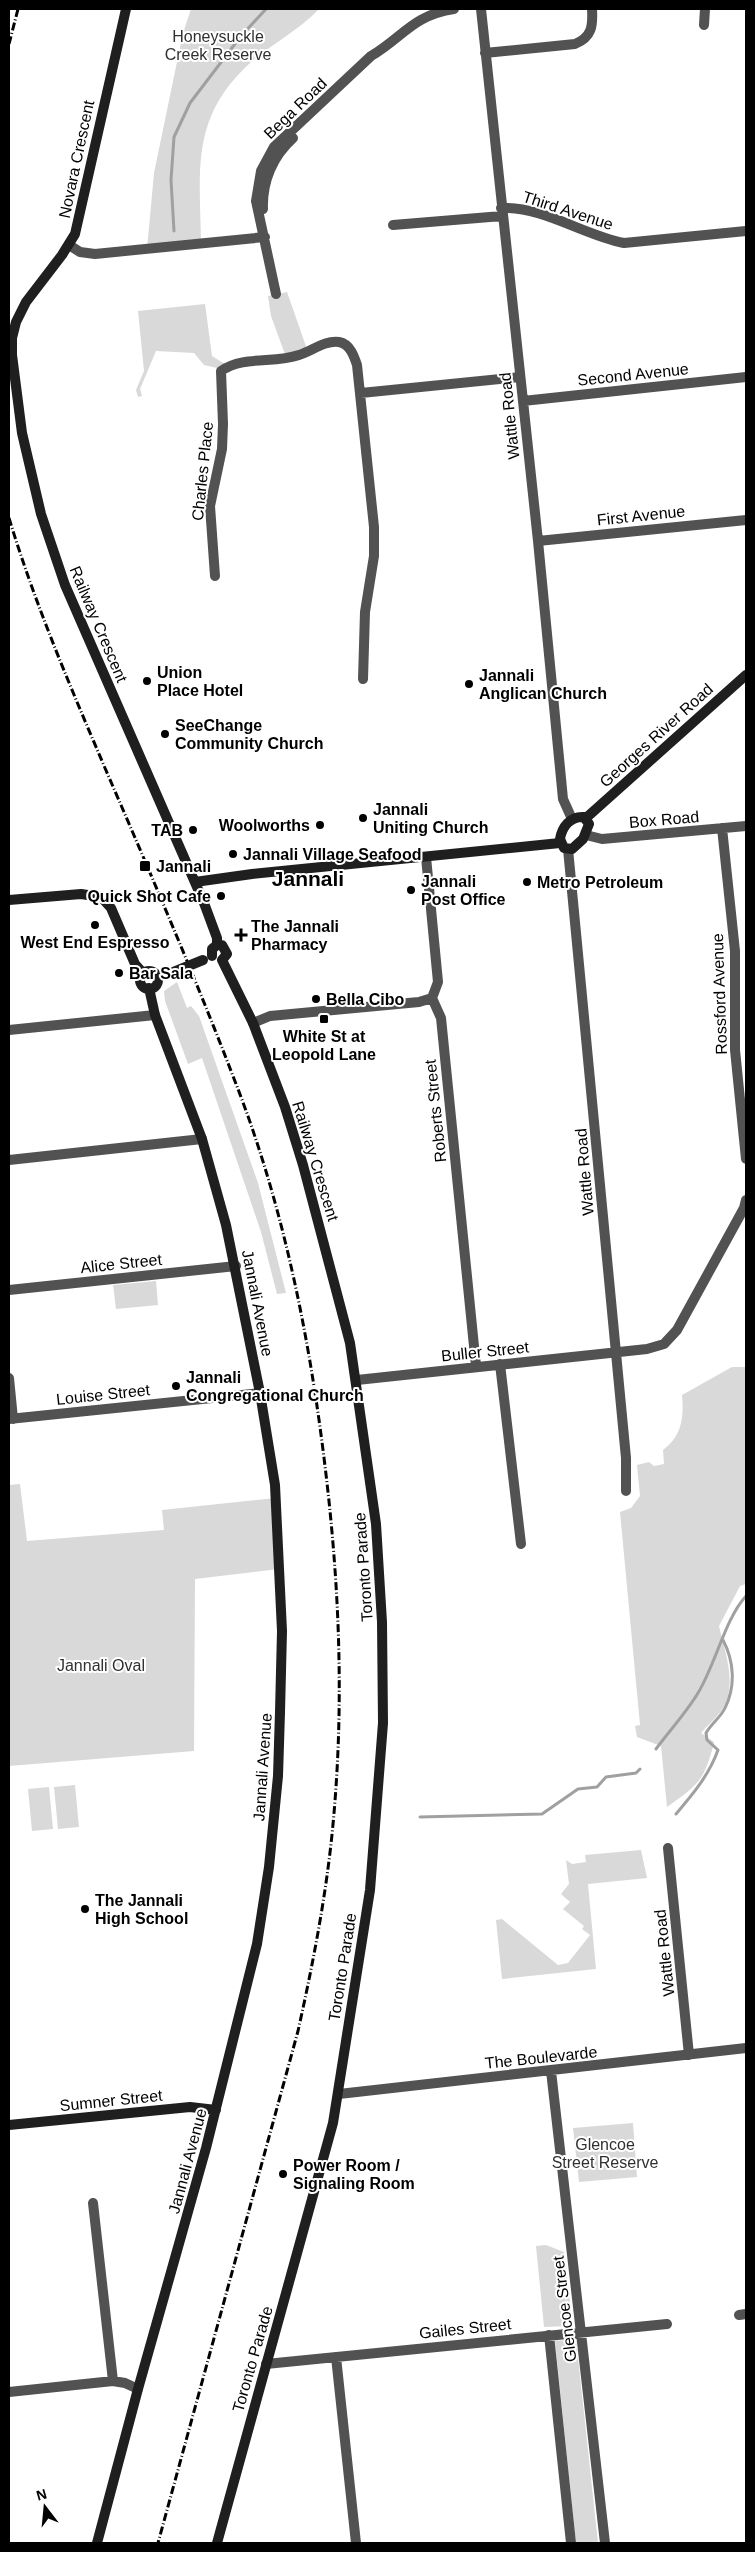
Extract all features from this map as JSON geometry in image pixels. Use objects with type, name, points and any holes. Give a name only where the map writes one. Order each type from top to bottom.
[{"type":"street","name":"Novara Crescent","points":[[26,302],[70,245],[78,223],[126,9]]},
{"type":"street","name":"Bega Road","points":[[276,294],[256,201],[257,187],[266,158],[284,138],[371,56],[385,48],[421,18],[454,9]]},
{"type":"street","name":"Wattle Road","points":[[481,9],[501,212],[538,541],[563,799],[572,819]]},
{"type":"street","points":[[485,53],[575,44],[583,41],[590,36],[592,29],[592,9]]},
{"type":"street","points":[[704,25],[705,9]]},
{"type":"street","name":"Third Avenue","points":[[393,225],[501,212],[529,211],[606,239],[624,243],[746,231]]},
{"type":"street","points":[[70,245],[80,252],[96,254],[265,237]]},
{"type":"street","name":"Railway Crescent","points":[[26,302],[14,330],[12,355],[22,433],[40,514],[80,624],[195,882],[217,938],[217,945],[222,945],[226,949],[226,956],[212,959],[253,1023],[275,1078],[303,1165],[342,1308],[357,1380]]},
{"type":"street","name":"Charles Place","points":[[215,576],[210,506],[222,449],[221,371],[228,366],[243,362],[297,356],[327,342],[340,342],[351,350],[361,393],[374,527],[374,556],[365,612],[364,679]]},
{"type":"street","points":[[361,393],[520,377]]},
{"type":"street","name":"Second Avenue","points":[[523,401],[746,377]]},
{"type":"street","name":"First Avenue","points":[[538,541],[746,520]]},
{"type":"street","name":"Georges River Road","points":[[586,818],[746,675]]},
{"type":"street","points":[[195,882],[252,874],[426,857],[564,846],[576,847],[586,835],[589,824],[586,818],[579,816],[572,819],[562,830],[564,846]]},
{"type":"street","name":"Box Road","points":[[586,835],[602,839],[746,826]]},
{"type":"street","name":"Rossford Avenue","points":[[722,828],[735,952],[734,1050],[746,1159]]},
{"type":"street","name":"Wattle Road","points":[[564,846],[616,1352],[626,1458],[626,1491]]},
{"type":"street","points":[[253,1023],[270,1016],[419,1002],[432,998],[438,982],[426,857]]},
{"type":"street","points":[[9,900],[81,894],[101,897],[111,908],[135,964],[143,973]]},
{"type":"street","points":[[157,978],[212,959]]},
{"type":"street","points":[[152,972],[157,978],[156,984],[149,988],[140,983],[143,973],[152,972]]},
{"type":"street","name":"Jannali Avenue","points":[[97,2543],[216,2110],[257,1944],[269,1867],[278,1776],[282,1631],[277,1522],[275,1485],[260,1393],[236,1266],[202,1139],[155,1015],[149,988]]},
{"type":"street","name":"Roberts Street","points":[[432,998],[441,1018],[476,1366]]},
{"type":"street","points":[[9,1030],[155,1015]]},
{"type":"street","points":[[9,1160],[202,1139]]},
{"type":"street","points":[[616,1352],[656,1347],[671,1337],[744,1208],[746,1200]]},
{"type":"street","name":"Alice Street","points":[[9,1290],[236,1266]]},
{"type":"street","name":"Buller Street","points":[[357,1380],[616,1352]]},
{"type":"street","points":[[500,1364],[520,1544]]},
{"type":"street","points":[[9,1378],[11,1419]]},
{"type":"street","name":"Toronto Parade","points":[[217,2543],[266,2364],[306,2229],[338,2094],[370,1890],[383,1723],[382,1622],[376,1524],[357,1380]]},
{"type":"street","name":"Louise Street","points":[[11,1419],[260,1393]]},
{"type":"street","name":"Wattle Road","points":[[668,1848],[689,2055]]},
{"type":"street","name":"The Boulevarde","points":[[338,2094],[746,2048]]},
{"type":"street","name":"Glencoe Street","points":[[551,2071],[605,2543]]},
{"type":"street","name":"Sumner Street","points":[[9,2124],[190,2107],[216,2110]]},
{"type":"street","points":[[93,2203],[113,2381]]},
{"type":"street","name":"Gailes Street","points":[[266,2364],[667,2324]]},
{"type":"street","name":"Glencoe Street","points":[[549,2335],[572,2543]]},
{"type":"street","points":[[336,2357],[356,2543]]},
{"type":"street","points":[[9,2392],[113,2381],[125,2383],[138,2389]]},
{"type":"green space","name":"Honeysuckle Creek Reserve","points":[[191,9],[319,9],[250,63],[231,84],[217,104],[208,125],[200,168],[201,243],[147,249],[154,173],[183,33]]},
{"type":"green space","points":[[287,292],[308,352],[286,357],[271,316],[268,296]]},
{"type":"green space","points":[[205,304],[212,356],[228,366],[221,371],[204,365],[194,353],[156,351],[140,389],[142,396],[138,397],[136,390],[144,371],[138,311]]},
{"type":"green space","points":[[177,982],[187,1008],[191,1006],[199,1016],[258,1183],[286,1293],[277,1294],[261,1232],[202,1058],[188,1064],[165,1001],[164,991]]},
{"type":"green space","points":[[156,1281],[158,1305],[116,1309],[113,1285]]},
{"type":"green space","points":[[732,1367],[746,1367],[746,1584],[740,1586],[719,1626],[730,1679],[727,1700],[722,1710],[701,1733],[714,1742],[711,1755],[699,1780],[686,1793],[667,1807],[661,1746],[637,1737],[635,1726],[640,1725],[620,1512],[631,1508],[640,1496],[637,1465],[649,1462],[654,1466],[664,1464],[663,1450],[674,1439],[682,1418],[682,1395]]},
{"type":"green space","name":"Jannali Oval","points":[[20,1484],[27,1541],[164,1530],[162,1510],[276,1498],[279,1569],[195,1579],[194,1751],[9,1766],[9,1485]]},
{"type":"green space","points":[[75,1785],[79,1827],[58,1829],[54,1787]]},
{"type":"green space","points":[[49,1787],[53,1829],[32,1831],[28,1789]]},
{"type":"green space","points":[[641,1850],[647,1878],[588,1884],[596,1969],[502,1979],[496,1920],[502,1919],[558,1965],[568,1963],[590,1935],[582,1929],[584,1926],[563,1909],[570,1902],[561,1894],[569,1884],[566,1860],[572,1864],[586,1862],[585,1855]]},
{"type":"green space","name":"Glencoe Street Reserve","points":[[633,2123],[637,2177],[579,2182],[573,2128]]},
{"type":"green space","points":[[546,2245],[564,2252],[572,2319],[567,2326],[544,2327],[536,2246]]},
{"type":"green space","points":[[576,2339],[598,2543],[576,2543],[555,2341]]},
{"type":"waterway","points":[[174,231],[171,180],[174,137],[190,103],[241,36],[266,9]]},
{"type":"waterway","points":[[656,1749],[698,1693],[726,1629],[746,1596]]},
{"type":"waterway","points":[[676,1814],[705,1776],[718,1750],[707,1740],[706,1733],[723,1711],[731,1691],[730,1656],[723,1640]]},
{"type":"waterway","points":[[420,1817],[542,1814],[578,1789],[597,1787],[606,1777],[636,1773],[640,1769]]},
{"type":"railway","points":[[9,44],[18,9]]},
{"type":"railway","points":[[9,518],[30,582],[54,644],[192,973],[257,1142],[283,1233],[312,1372],[334,1552],[337,1596],[339,1726],[334,1813],[320,1922],[298,2031],[158,2543]]},
{"type":"place","name":"Union Place Hotel","points":[[147,681]]},
{"type":"place","name":"Jannali Anglican Church","points":[[469,684]]},
{"type":"place","name":"SeeChange Community Church","points":[[165,734]]},
{"type":"place","name":"Jannali Uniting Church","points":[[363,818]]},
{"type":"place","name":"Woolworths","points":[[320,825]]},
{"type":"place","name":"TAB","points":[[193,830]]},
{"type":"place","name":"Jannali Village Seafood","points":[[233,854]]},
{"type":"place","name":"Jannali","points":[[145,866]]},
{"type":"place","name":"Metro Petroleum","points":[[527,882]]},
{"type":"place","name":"Jannali Post Office","points":[[411,890]]},
{"type":"place","name":"Quick Shot Cafe","points":[[221,896]]},
{"type":"place","name":"West End Espresso","points":[[95,925]]},
{"type":"place","name":"The Jannali Pharmacy","points":[[241,935]]},
{"type":"place","name":"Bar Sala","points":[[119,973]]},
{"type":"place","name":"Bella Cibo","points":[[316,999]]},
{"type":"place","name":"White St at Leopold Lane","points":[[324,1019]]},
{"type":"place","name":"Jannali Congregational Church","points":[[176,1386]]},
{"type":"place","name":"The Jannali High School","points":[[85,1909]]},
{"type":"place","name":"Power Room / Signaling Room","points":[[283,2174]]},
{"type":"district","name":"Jannali","points":[[308,879]]}]
